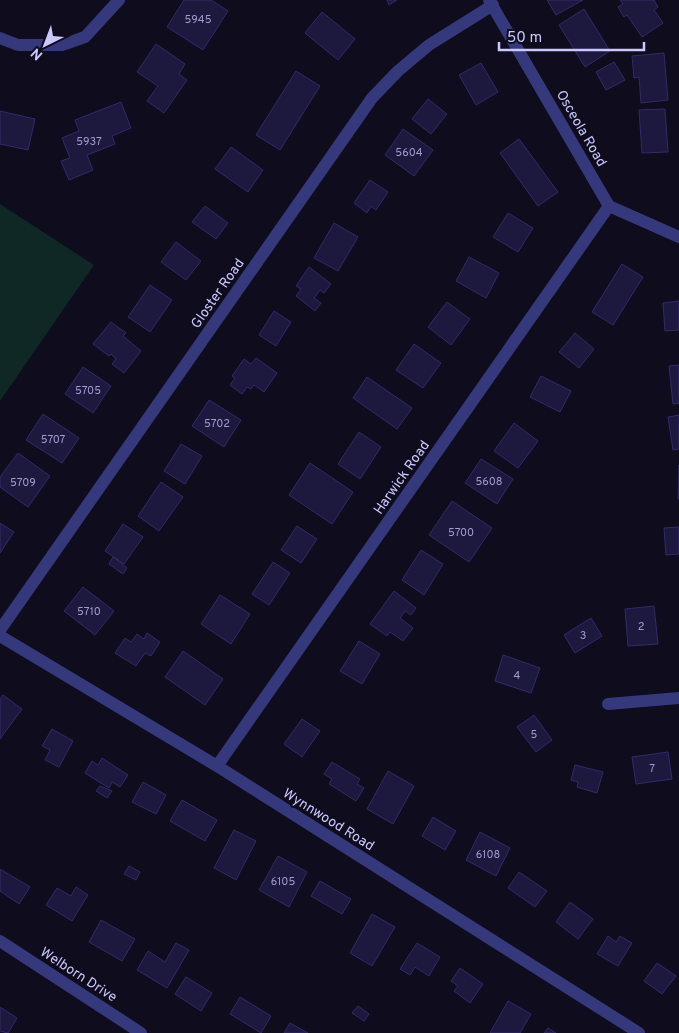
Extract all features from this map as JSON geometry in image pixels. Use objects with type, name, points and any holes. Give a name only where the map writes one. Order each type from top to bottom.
[{"type":"street","points":[[0,38],[18,46],[62,45],[85,36],[119,0]]},
{"type":"street","name":"Osceola Road","points":[[491,3],[609,206]]},
{"type":"street","name":"Gloster Road","points":[[0,630],[372,98],[398,71],[429,45],[491,3]]},
{"type":"street","points":[[609,206],[679,237]]},
{"type":"street","name":"Harwick Road","points":[[217,766],[609,206]]},
{"type":"street","name":"Wynnwood Road","points":[[0,636],[217,766],[639,1033]]},
{"type":"street","points":[[608,704],[679,698]]},
{"type":"street","name":"Welborn Drive","points":[[0,941],[136,1031]]},
{"type":"green space","points":[[0,204],[94,265],[0,401]]},
{"type":"building","points":[[184,0],[211,0],[228,11],[203,50],[167,27]]},
{"type":"building","points":[[387,0],[397,0],[389,5]]},
{"type":"building","points":[[547,0],[583,0],[556,15]]},
{"type":"building","points":[[620,0],[654,0],[658,7],[654,10],[663,23],[642,37],[627,15],[624,17],[618,7],[623,4]]},
{"type":"building","points":[[584,9],[610,51],[585,67],[559,25]]},
{"type":"building","points":[[322,12],[355,39],[338,60],[305,33]]},
{"type":"building","points":[[156,44],[185,64],[179,74],[187,80],[164,113],[147,101],[158,86],[137,72]]},
{"type":"building","points":[[664,53],[668,100],[641,103],[639,77],[634,78],[632,56]]},
{"type":"building","points":[[614,62],[625,80],[606,90],[596,72]]},
{"type":"building","points":[[481,63],[498,92],[476,105],[459,75]]},
{"type":"building","points":[[296,71],[320,86],[280,150],[256,135]]},
{"type":"building","points":[[428,99],[447,114],[431,134],[412,119]]},
{"type":"building","points":[[121,102],[131,128],[112,136],[115,144],[87,155],[93,170],[69,180],[61,161],[70,158],[62,138],[79,131],[75,120]]},
{"type":"building","points":[[665,109],[668,152],[642,153],[639,110]]},
{"type":"building","points":[[0,111],[35,119],[28,150],[0,144]]},
{"type":"building","points":[[403,129],[433,150],[414,176],[385,155]]},
{"type":"building","points":[[519,139],[558,192],[538,206],[500,153]]},
{"type":"building","points":[[231,147],[263,170],[248,192],[215,169]]},
{"type":"building","points":[[370,180],[388,192],[376,210],[371,206],[367,213],[354,203]]},
{"type":"building","points":[[205,206],[228,223],[216,239],[192,222]]},
{"type":"building","points":[[508,213],[533,228],[518,252],[493,237]]},
{"type":"building","points":[[334,223],[358,237],[338,271],[314,258]]},
{"type":"building","points":[[176,242],[201,261],[186,280],[161,262]]},
{"type":"building","points":[[469,257],[499,273],[486,298],[456,281]]},
{"type":"building","points":[[622,264],[643,277],[613,325],[592,312]]},
{"type":"building","points":[[309,267],[331,284],[324,293],[320,290],[314,298],[321,303],[315,311],[296,296],[301,289],[296,286]]},
{"type":"building","points":[[150,285],[172,300],[150,332],[128,317]]},
{"type":"building","points":[[679,301],[679,330],[665,331],[663,303]]},
{"type":"building","points":[[447,302],[470,319],[451,345],[428,327]]},
{"type":"building","points":[[274,311],[291,322],[276,346],[259,335]]},
{"type":"building","points":[[111,322],[126,333],[123,336],[141,351],[124,373],[112,364],[116,359],[111,354],[109,356],[93,344]]},
{"type":"building","points":[[575,333],[594,349],[579,368],[559,352]]},
{"type":"building","points":[[414,344],[441,363],[423,388],[396,370]]},
{"type":"building","points":[[256,358],[277,373],[264,392],[254,385],[251,389],[247,387],[242,394],[230,385],[235,378],[232,376],[244,359],[251,364]]},
{"type":"building","points":[[679,365],[679,403],[673,404],[669,366]]},
{"type":"building","points":[[83,367],[111,386],[93,413],[65,394]]},
{"type":"building","points":[[541,376],[571,391],[560,412],[530,397]]},
{"type":"building","points":[[367,377],[412,408],[397,429],[353,398]]},
{"type":"building","points":[[209,400],[241,420],[224,447],[192,426]]},
{"type":"building","points":[[43,414],[79,438],[62,463],[26,440]]},
{"type":"building","points":[[679,415],[679,449],[673,450],[668,417]]},
{"type":"building","points":[[514,423],[538,441],[518,468],[494,451]]},
{"type":"building","points":[[359,432],[381,447],[360,479],[338,464]]},
{"type":"building","points":[[181,444],[202,456],[185,484],[164,471]]},
{"type":"building","points":[[18,453],[50,476],[28,507],[0,487],[0,477]]},
{"type":"building","points":[[481,459],[513,479],[497,504],[465,483]]},
{"type":"building","points":[[310,463],[353,492],[332,524],[289,495]]},
{"type":"building","points":[[679,465],[679,499],[678,499]]},
{"type":"building","points":[[161,482],[183,497],[159,531],[138,516]]},
{"type":"building","points":[[452,501],[492,528],[469,562],[429,535]]},
{"type":"building","points":[[0,523],[14,532],[0,553]]},
{"type":"building","points":[[123,524],[143,537],[124,564],[105,551]]},
{"type":"building","points":[[297,526],[317,539],[301,563],[281,550]]},
{"type":"building","points":[[679,527],[679,554],[666,555],[664,528]]},
{"type":"building","points":[[421,550],[443,564],[424,595],[402,580]]},
{"type":"building","points":[[113,557],[127,568],[123,574],[109,564]]},
{"type":"building","points":[[273,562],[290,573],[269,605],[252,594]]},
{"type":"building","points":[[83,587],[114,611],[95,635],[64,611]]},
{"type":"building","points":[[394,591],[416,608],[411,615],[405,611],[400,618],[413,628],[403,641],[390,632],[387,636],[370,624]]},
{"type":"building","points":[[220,595],[250,614],[231,644],[201,624]]},
{"type":"building","points":[[654,606],[658,644],[628,646],[625,609]]},
{"type":"building","points":[[591,618],[602,636],[575,653],[564,635]]},
{"type":"building","points":[[147,633],[160,642],[151,656],[145,653],[136,666],[115,653],[125,638],[131,642],[137,634],[144,639]]},
{"type":"building","points":[[359,641],[380,654],[362,684],[340,671]]},
{"type":"building","points":[[183,651],[223,679],[205,705],[165,677]]},
{"type":"building","points":[[503,655],[540,668],[531,693],[495,681]]},
{"type":"building","points":[[3,695],[22,709],[0,739],[0,699]]},
{"type":"building","points":[[534,715],[552,740],[536,752],[517,727]]},
{"type":"building","points":[[302,719],[320,731],[302,757],[284,744]]},
{"type":"building","points":[[52,729],[73,741],[59,767],[45,760],[50,750],[42,746]]},
{"type":"building","points":[[668,752],[672,779],[636,784],[632,757]]},
{"type":"building","points":[[102,758],[128,775],[120,787],[112,782],[109,788],[85,773],[92,761],[98,765]]},
{"type":"building","points":[[332,762],[360,779],[357,784],[364,788],[356,801],[329,784],[332,779],[324,774]]},
{"type":"building","points":[[575,765],[603,772],[597,793],[577,787],[578,782],[571,780]]},
{"type":"building","points":[[388,771],[414,786],[393,824],[367,809]]},
{"type":"building","points":[[143,782],[166,795],[156,814],[132,802]]},
{"type":"building","points":[[100,786],[112,791],[107,798],[96,791]]},
{"type":"building","points":[[182,800],[217,820],[205,841],[170,821]]},
{"type":"building","points":[[433,817],[456,831],[445,850],[422,836]]},
{"type":"building","points":[[234,830],[256,841],[236,880],[214,868]]},
{"type":"building","points":[[480,832],[510,848],[496,876],[466,860]]},
{"type":"building","points":[[278,856],[307,872],[289,907],[259,890]]},
{"type":"building","points":[[129,866],[140,872],[136,880],[124,874]]},
{"type":"building","points":[[0,869],[30,887],[19,904],[0,891]]},
{"type":"building","points":[[519,872],[547,891],[535,907],[508,888]]},
{"type":"building","points":[[320,881],[351,899],[342,914],[311,896]]},
{"type":"building","points":[[76,887],[88,895],[72,921],[46,905],[57,888],[71,896]]},
{"type":"building","points":[[570,902],[593,919],[578,939],[556,922]]},
{"type":"building","points":[[372,914],[395,927],[372,966],[350,953]]},
{"type":"building","points":[[101,920],[135,939],[122,961],[89,942]]},
{"type":"building","points":[[608,936],[616,942],[620,936],[632,943],[618,966],[597,954]]},
{"type":"building","points":[[176,943],[189,950],[167,988],[137,970],[148,951],[165,962]]},
{"type":"building","points":[[417,943],[440,957],[429,976],[415,967],[410,975],[400,969]]},
{"type":"building","points":[[657,963],[676,976],[662,994],[644,981]]},
{"type":"building","points":[[460,968],[483,984],[470,1003],[454,991],[458,986],[451,981]]},
{"type":"building","points":[[186,977],[212,993],[201,1011],[175,994]]},
{"type":"building","points":[[240,997],[271,1016],[261,1033],[230,1014]]},
{"type":"building","points":[[508,1001],[531,1014],[520,1033],[490,1033]]},
{"type":"building","points":[[358,1006],[369,1014],[364,1021],[352,1013]]},
{"type":"building","points":[[0,1007],[17,1018],[8,1033],[0,1031]]},
{"type":"building","points":[[290,1023],[308,1033],[284,1033]]},
{"type":"building","points":[[548,1028],[556,1033],[544,1033]]}]
